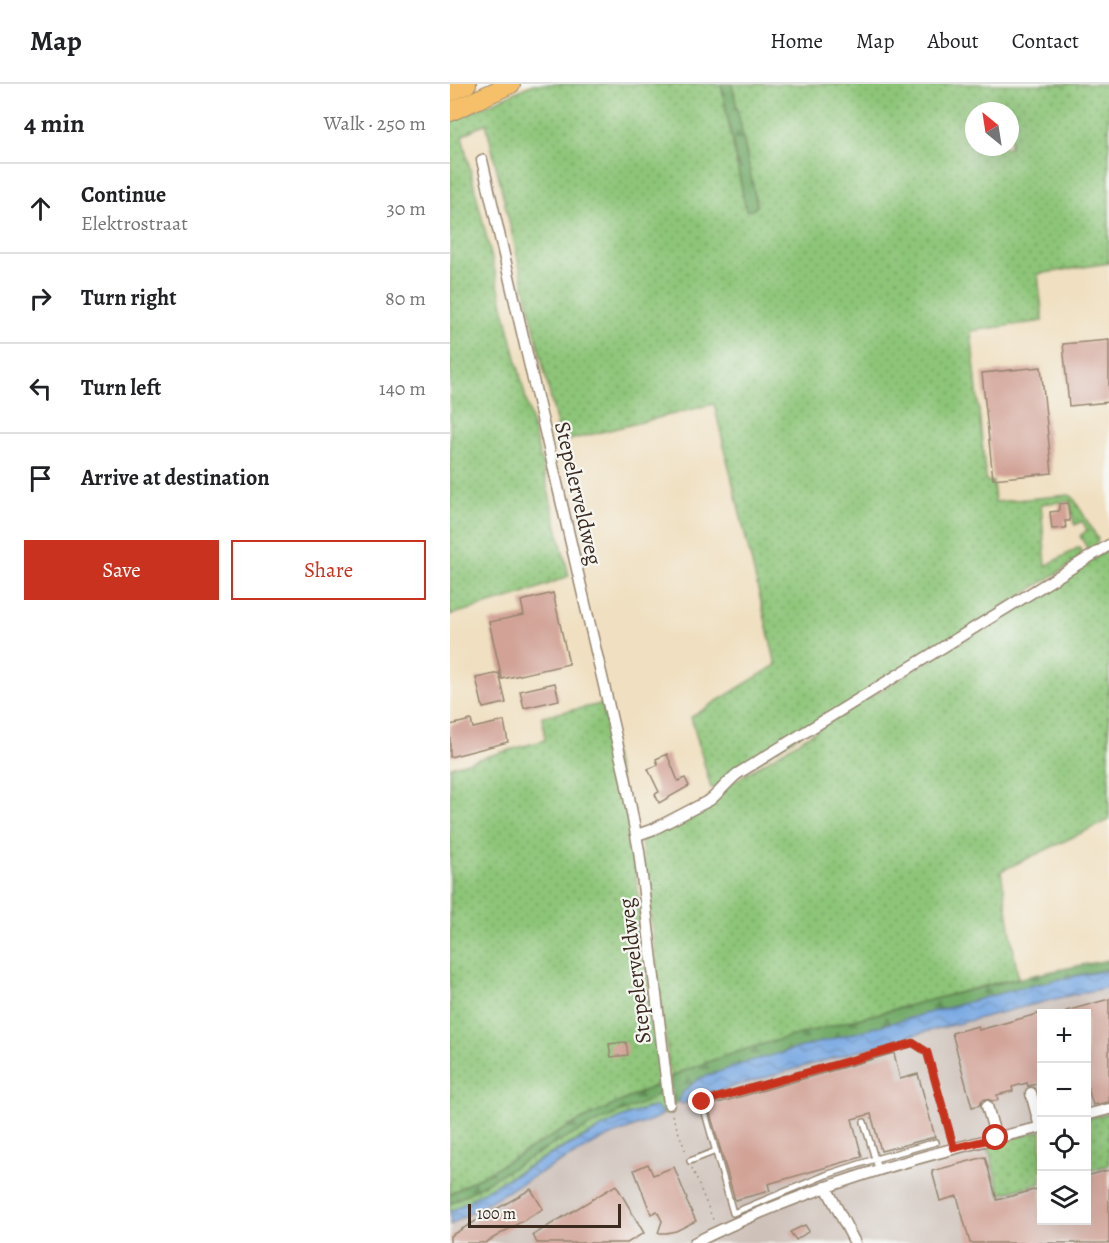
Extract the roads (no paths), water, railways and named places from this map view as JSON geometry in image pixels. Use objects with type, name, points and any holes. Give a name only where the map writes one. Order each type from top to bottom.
[{"type":"highway","points":[[450,112],[511,84]]},
{"type":"street","name":"Stepelerveldweg","points":[[482,160],[637,835],[669,1104]]},
{"type":"street","points":[[637,835],[654,829],[710,800],[737,774],[1109,545]]},
{"type":"street","points":[[1031,1092],[1037,1102]]},
{"type":"street","points":[[987,1106],[996,1138]]},
{"type":"street","points":[[1091,1114],[1109,1109]]},
{"type":"street","points":[[694,1243],[789,1196],[826,1187],[876,1164],[916,1153],[954,1148],[1037,1128]]},
{"type":"street","points":[[826,1187],[855,1243]]},
{"type":"lane","points":[[864,1122],[876,1164],[826,1175],[789,1196],[734,1213],[702,1102],[913,1043],[927,1052],[954,1148]]},
{"type":"lane","points":[[916,1153],[936,1142]]},
{"type":"lane","points":[[690,1161],[716,1150]]},
{"type":"lane","points":[[826,1175],[826,1187]]},
{"type":"water","points":[[1109,970],[1109,987],[921,1033],[725,1089],[686,1103],[681,1104],[679,1099],[683,1092],[698,1079],[747,1062],[1016,989]]},
{"type":"water","points":[[653,1107],[662,1111],[659,1117],[603,1139],[450,1225],[450,1212],[483,1192],[618,1120]]}]
